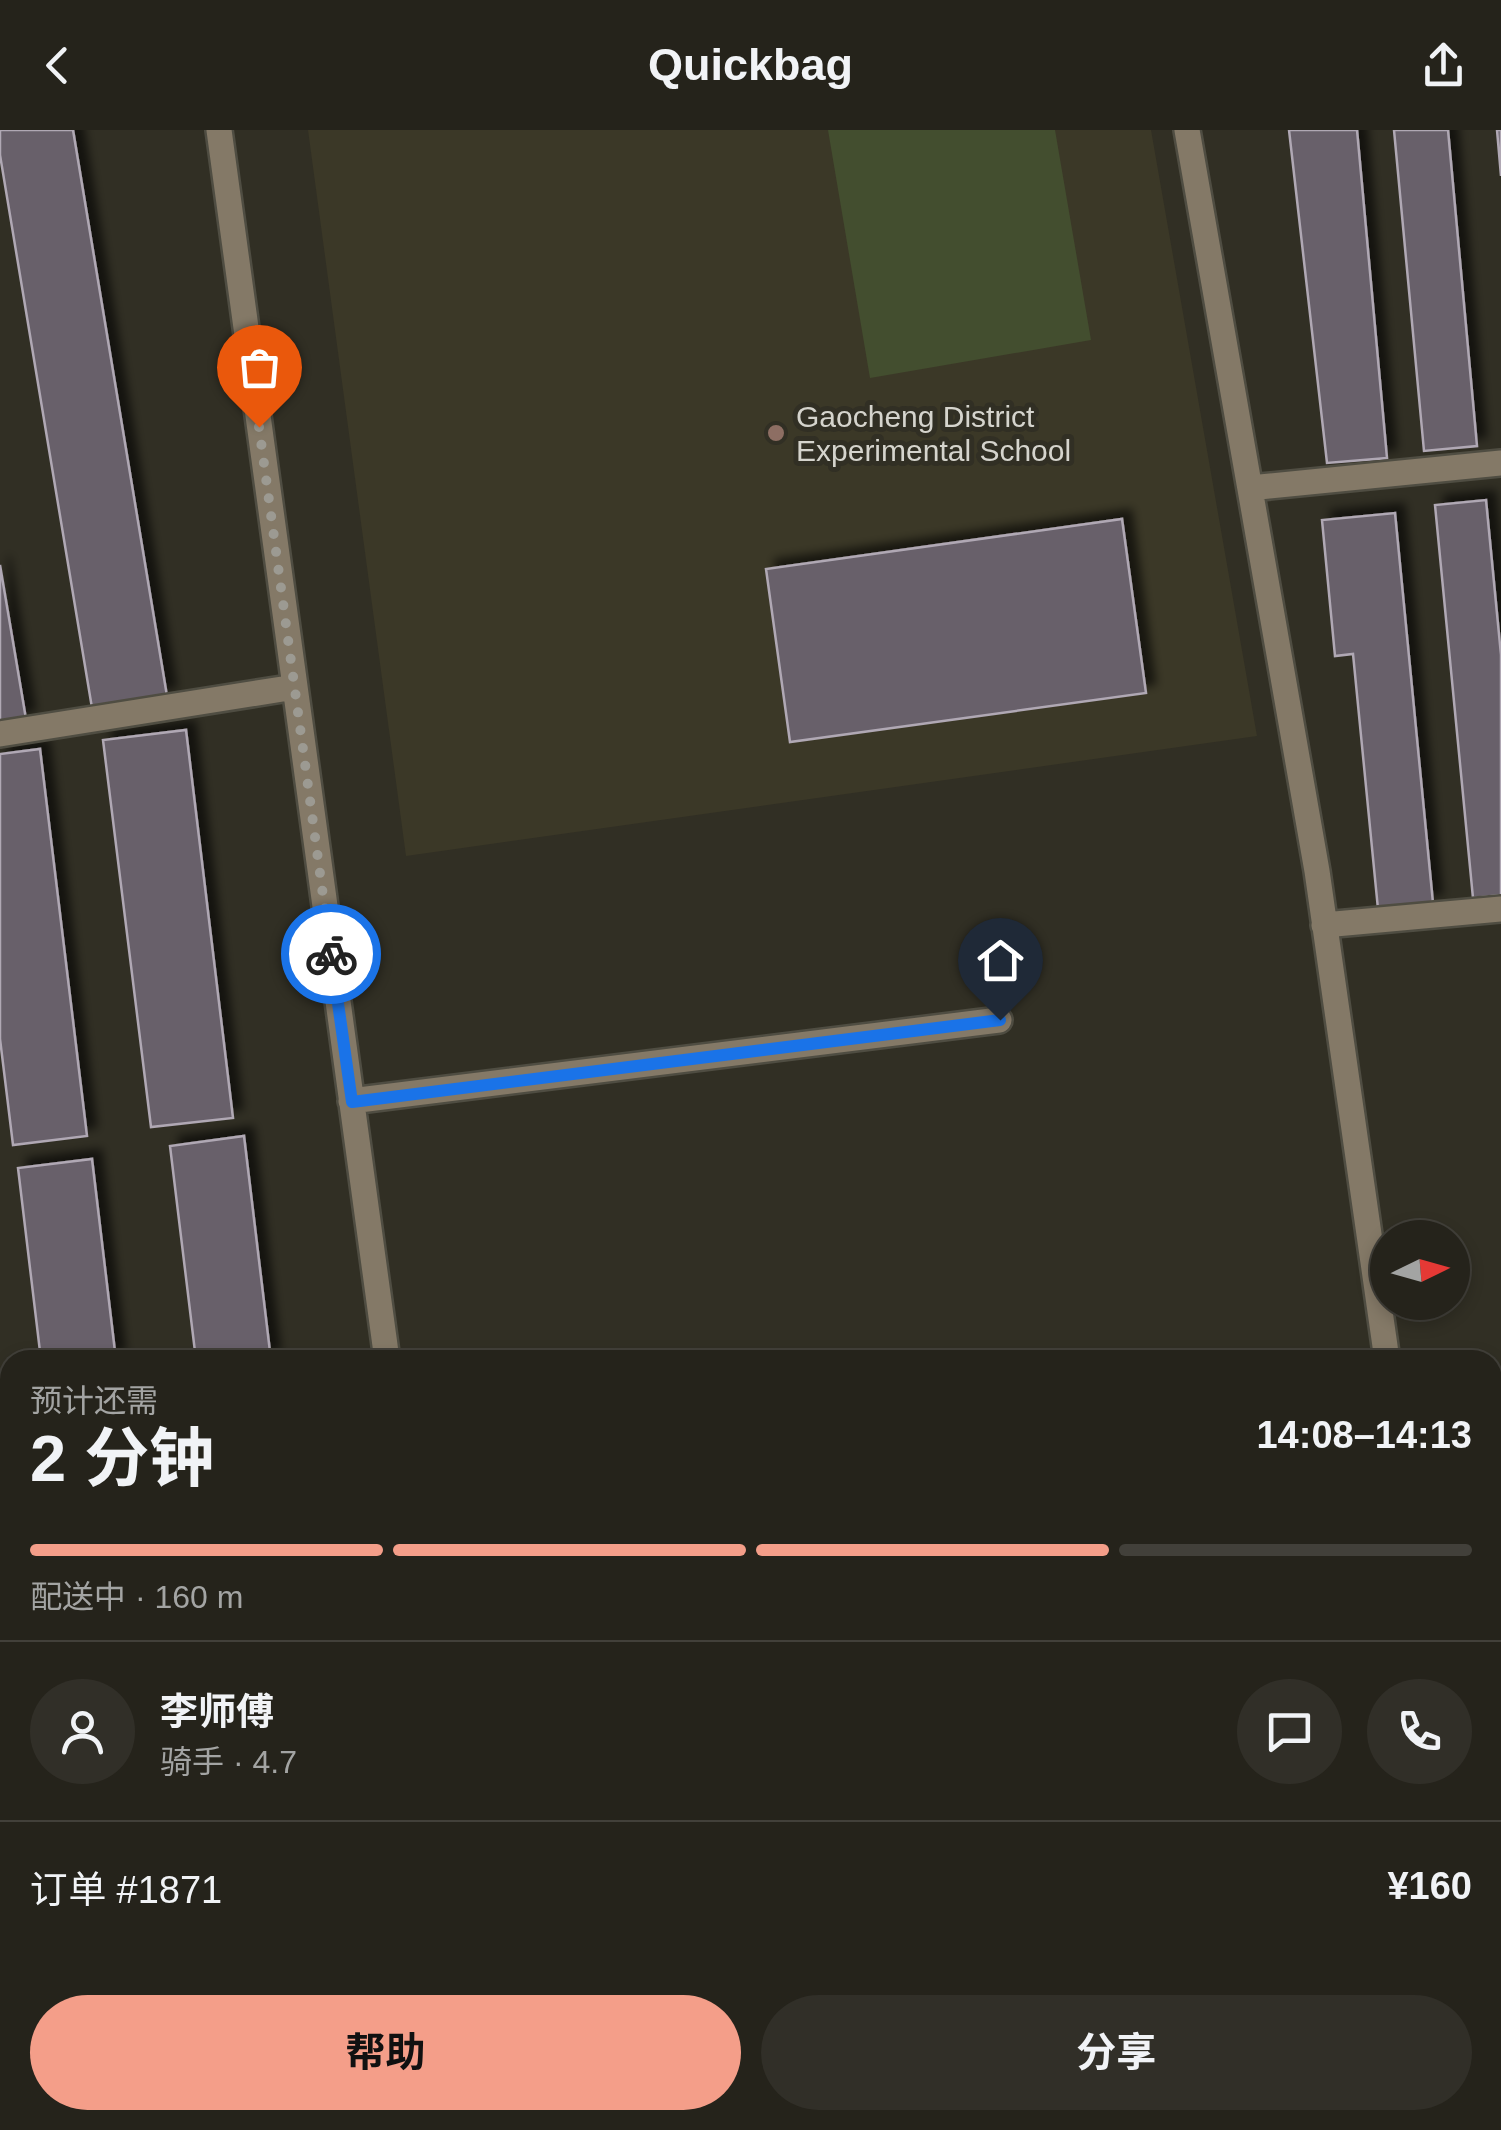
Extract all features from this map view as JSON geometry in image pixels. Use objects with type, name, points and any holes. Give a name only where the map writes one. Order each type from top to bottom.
[{"type":"street","points":[[219,130],[386,1350]]},
{"type":"street","points":[[1186,130],[1324,925],[1385,1350]]},
{"type":"street","points":[[1250,488],[1501,463]]},
{"type":"street","points":[[0,734],[295,687]]},
{"type":"street","points":[[1324,925],[1501,909]]},
{"type":"street","points":[[352,1102],[1000,1020]]},
{"type":"shaded area","name":"Gaocheng District Experimental School","points":[[308,130],[1151,130],[1257,736],[406,856]]},
{"type":"green space","points":[[828,130],[1055,130],[1091,340],[870,378]]},
{"type":"building","points":[[0,130],[73,130],[167,696],[92,708],[0,155]]},
{"type":"building","points":[[1289,130],[1357,130],[1387,458],[1327,463]]},
{"type":"building","points":[[1394,130],[1448,130],[1477,446],[1424,451]]},
{"type":"building","points":[[1497,130],[1501,130],[1501,176]]},
{"type":"building","points":[[1486,500],[1501,655],[1501,895],[1473,898],[1435,505]]},
{"type":"building","points":[[1395,513],[1433,903],[1378,909],[1353,654],[1335,656],[1322,520]]},
{"type":"building","points":[[1122,519],[1146,693],[790,742],[766,569]]},
{"type":"building","points":[[0,565],[26,719],[0,724]]},
{"type":"building","points":[[186,730],[233,1118],[151,1127],[103,740]]},
{"type":"building","points":[[40,749],[87,1136],[13,1145],[0,1039],[0,754]]},
{"type":"building","points":[[244,1136],[270,1350],[195,1350],[170,1146]]},
{"type":"building","points":[[92,1159],[115,1350],[40,1350],[18,1168]]},
{"type":"way so far","points":[[259,427],[331,954]]},
{"type":"place","name":"Gaocheng District Experimental School","points":[[776,433]]},
{"type":"route","points":[[331,954],[352,1102],[1000,1020]]}]
